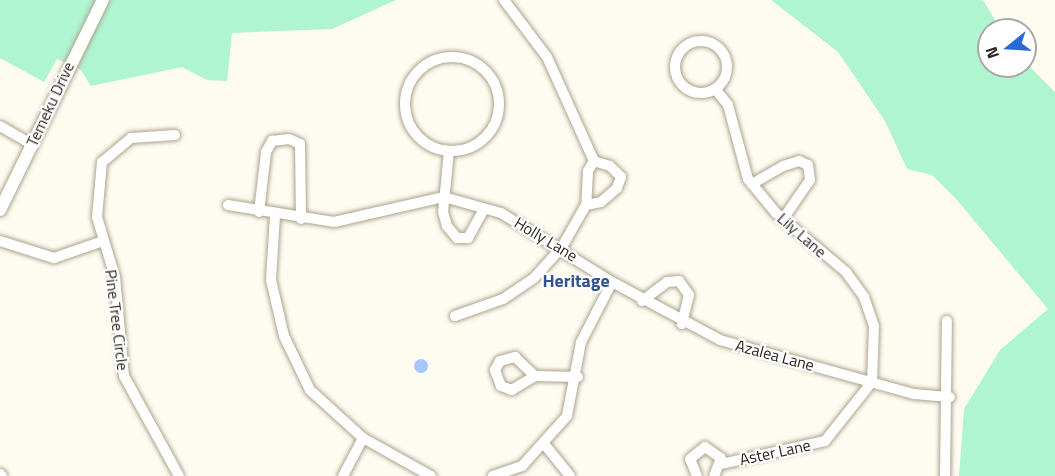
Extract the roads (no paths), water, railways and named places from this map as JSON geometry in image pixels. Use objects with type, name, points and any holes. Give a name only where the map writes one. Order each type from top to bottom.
[{"type":"street","name":"Temeku Drive","points":[[0,210],[103,0]]},
{"type":"street","points":[[504,0],[547,57],[568,113],[594,161],[621,177],[608,197],[586,205]]},
{"type":"street","points":[[713,43],[726,57],[727,75],[716,90],[700,94],[680,82],[676,59],[686,45],[713,43]]},
{"type":"street","points":[[448,57],[478,64],[489,74],[499,103],[484,138],[449,151],[420,139],[411,127],[405,104],[420,69],[448,57]]},
{"type":"street","name":"Lily Lane","points":[[716,90],[728,105],[752,184],[783,219],[846,272],[864,297],[874,326],[872,382]]},
{"type":"street","points":[[0,126],[31,144]]},
{"type":"street","name":"Pine Tree Circle","points":[[175,135],[131,138],[102,162],[97,217],[115,278],[123,376],[179,476]]},
{"type":"street","points":[[259,212],[266,152],[272,141],[289,139],[300,144],[301,219]]},
{"type":"street","points":[[449,151],[443,212],[457,238],[468,238],[476,231],[483,211]]},
{"type":"street","points":[[752,184],[783,166],[800,160],[808,165],[810,180],[783,219]]},
{"type":"street","points":[[455,316],[503,299],[534,278],[562,247],[586,205],[584,185],[594,161]]},
{"type":"street","points":[[228,205],[275,216],[334,222],[444,196]]},
{"type":"street","name":"Holly Lane","points":[[444,196],[483,211],[501,213],[562,247],[612,282]]},
{"type":"street","points":[[275,216],[271,280],[284,336],[310,390],[363,438],[431,476]]},
{"type":"street","points":[[0,241],[54,258],[103,241]]},
{"type":"street","points":[[642,301],[667,282],[679,281],[689,295],[682,324]]},
{"type":"street","points":[[493,476],[525,471],[567,416],[578,377],[588,322],[612,282]]},
{"type":"street","name":"Azalea Lane","points":[[612,282],[682,324],[720,340],[872,382],[950,397]]},
{"type":"street","points":[[945,476],[950,397],[947,321]]},
{"type":"street","points":[[535,376],[578,377]]},
{"type":"street","name":"Aster Lane","points":[[714,476],[721,464],[825,441],[872,382]]},
{"type":"street","points":[[343,476],[363,438]]},
{"type":"street","points":[[545,445],[570,476]]},
{"type":"street","name":"Aster Lane","points":[[697,476],[690,459],[700,448],[715,450],[721,464]]},
{"type":"water","points":[[418,359],[424,359],[428,366],[424,373],[418,373],[414,369],[414,363]]},
{"type":"district","name":"Heritage","points":[[576,281]]}]
